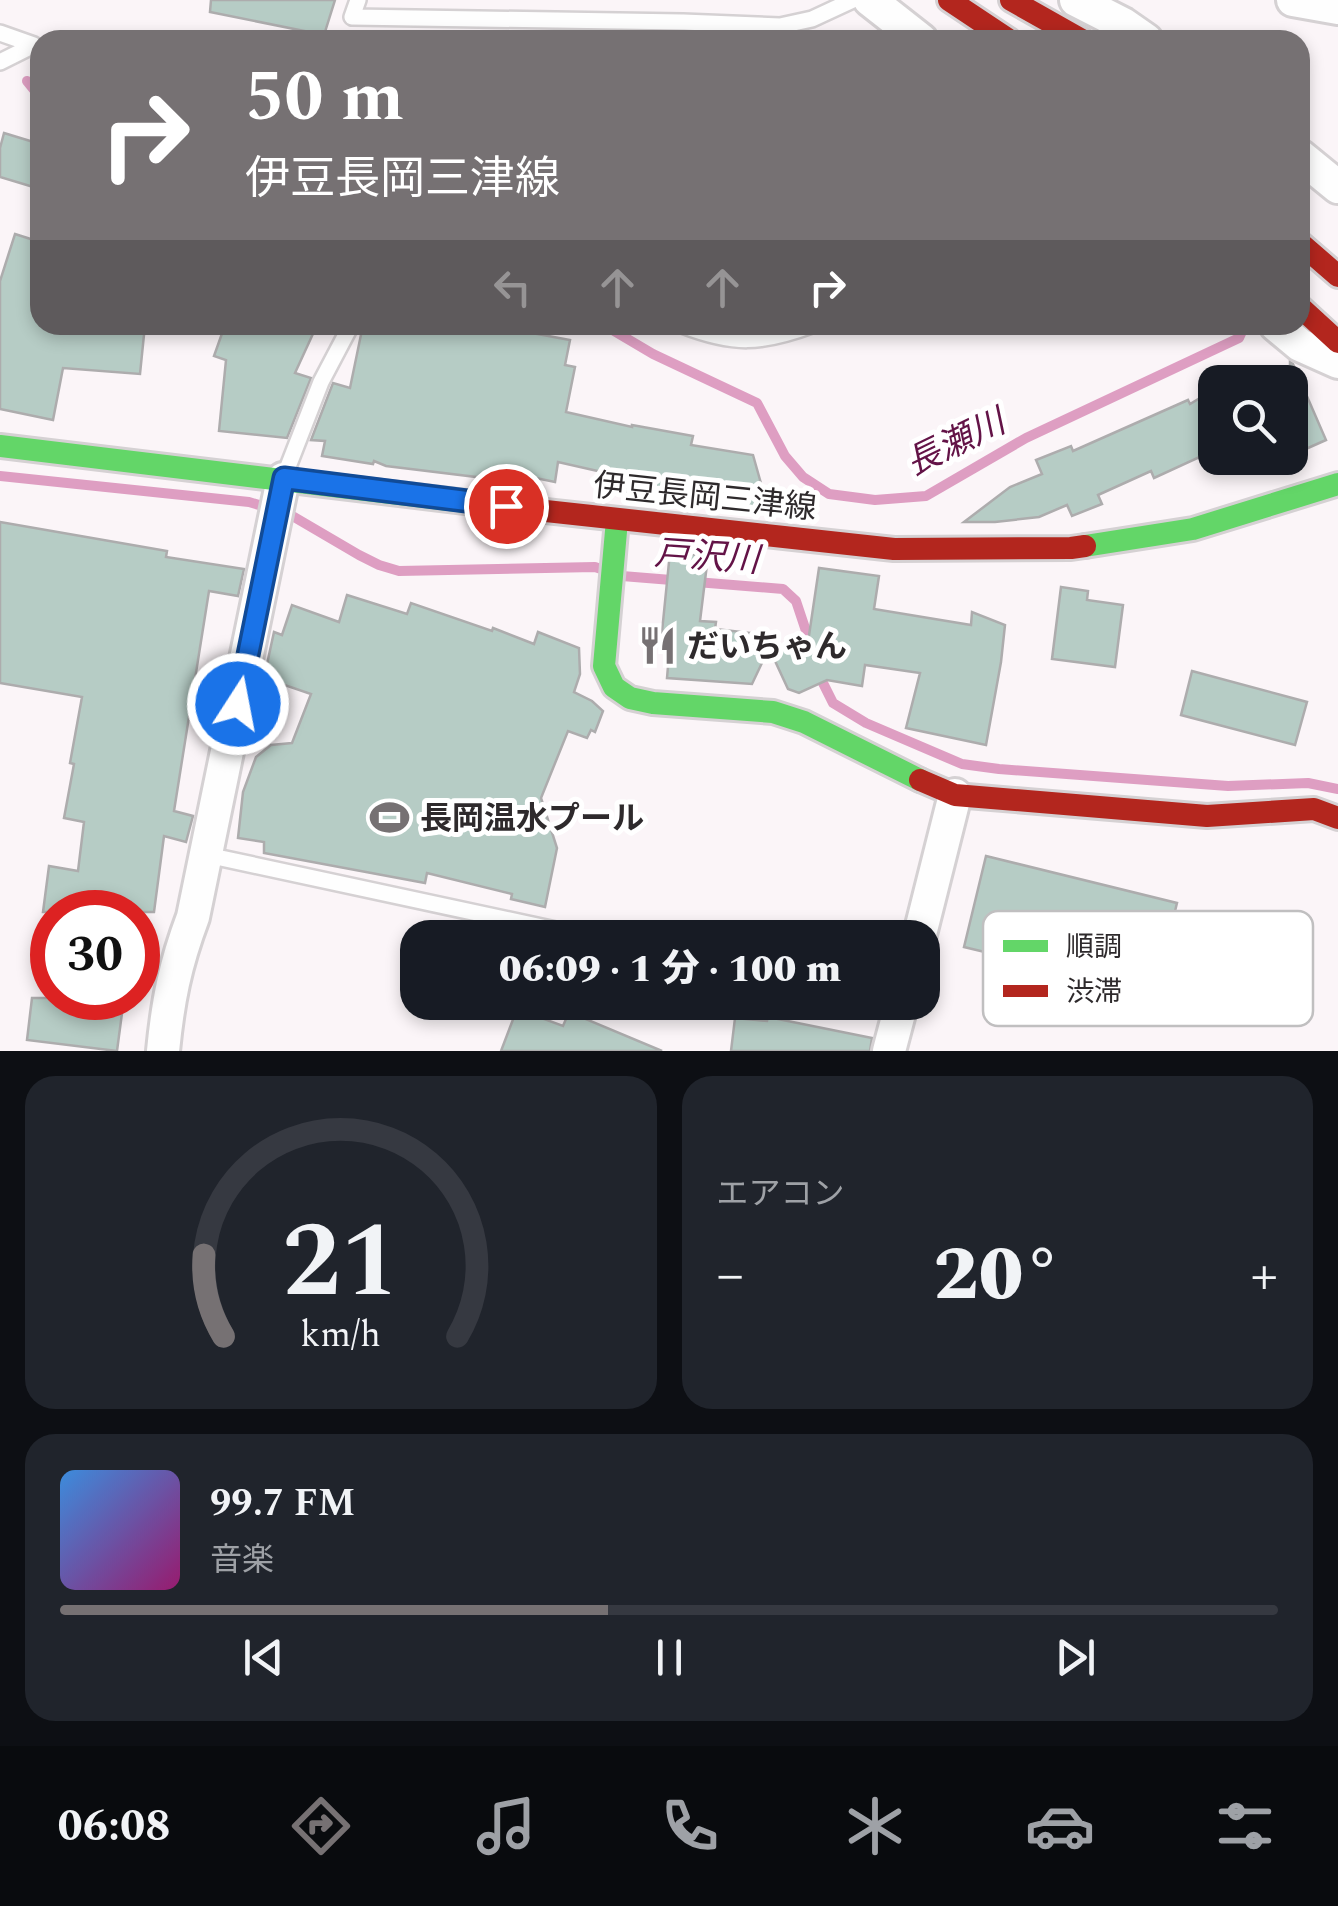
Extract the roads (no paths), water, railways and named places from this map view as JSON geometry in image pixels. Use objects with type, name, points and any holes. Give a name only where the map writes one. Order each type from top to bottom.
[{"type":"main road","points":[[982,0],[1026,30]]},
{"type":"main road","points":[[1011,0],[1064,30]]},
{"type":"main road","points":[[933,17],[954,30]]},
{"type":"main road","points":[[933,17],[976,30]]},
{"type":"main road","points":[[1310,256],[1331,284]]},
{"type":"main road","points":[[1310,316],[1338,342]]},
{"type":"main road","name":"伊豆長岡三津線","points":[[0,446],[894,549],[1071,548],[1193,529],[1338,484]]},
{"type":"main road","points":[[617,520],[604,666],[614,688],[630,698],[773,712],[804,722],[929,785],[956,794],[1207,816],[1314,809],[1338,818]]},
{"type":"street","points":[[870,0],[933,17]]},
{"type":"street","points":[[1076,0],[1129,26]]},
{"type":"street","points":[[1294,0],[1338,8]]},
{"type":"street","points":[[1310,164],[1338,187]]},
{"type":"street","points":[[1288,335],[1300,345],[1338,362]]},
{"type":"street","points":[[163,1051],[168,1000],[178,958],[194,917],[284,478]]},
{"type":"street","points":[[924,920],[956,794]]},
{"type":"street","points":[[889,1051],[894,1020]]},
{"type":"lane","points":[[358,0],[352,17],[780,26],[812,19],[853,0]]},
{"type":"lane","points":[[0,32],[30,42]]},
{"type":"lane","points":[[0,62],[30,47]]},
{"type":"lane","points":[[284,478],[321,382],[346,335]]},
{"type":"lane","points":[[710,335],[747,340],[784,335]]},
{"type":"lane","points":[[207,855],[509,920]]},
{"type":"waterway","name":"長瀬川","points":[[27,81],[30,85]]},
{"type":"waterway","name":"長瀬川","points":[[621,335],[757,403],[785,456],[803,477],[829,494],[875,500],[926,496],[1026,438],[1240,335]]},
{"type":"waterway","name":"戸沢川","points":[[0,476],[249,502],[289,514],[359,555],[399,571],[601,569]]},
{"type":"waterway","name":"戸沢川","points":[[622,576],[783,589],[796,601],[813,652]]},
{"type":"waterway","name":"戸沢川","points":[[818,673],[833,703],[866,723],[962,764],[1228,786],[1308,783],[1338,789]]},
{"type":"place","name":"だいちゃん","points":[[657,646]]},
{"type":"place","name":"長岡温水プール","points":[[390,818]]}]
